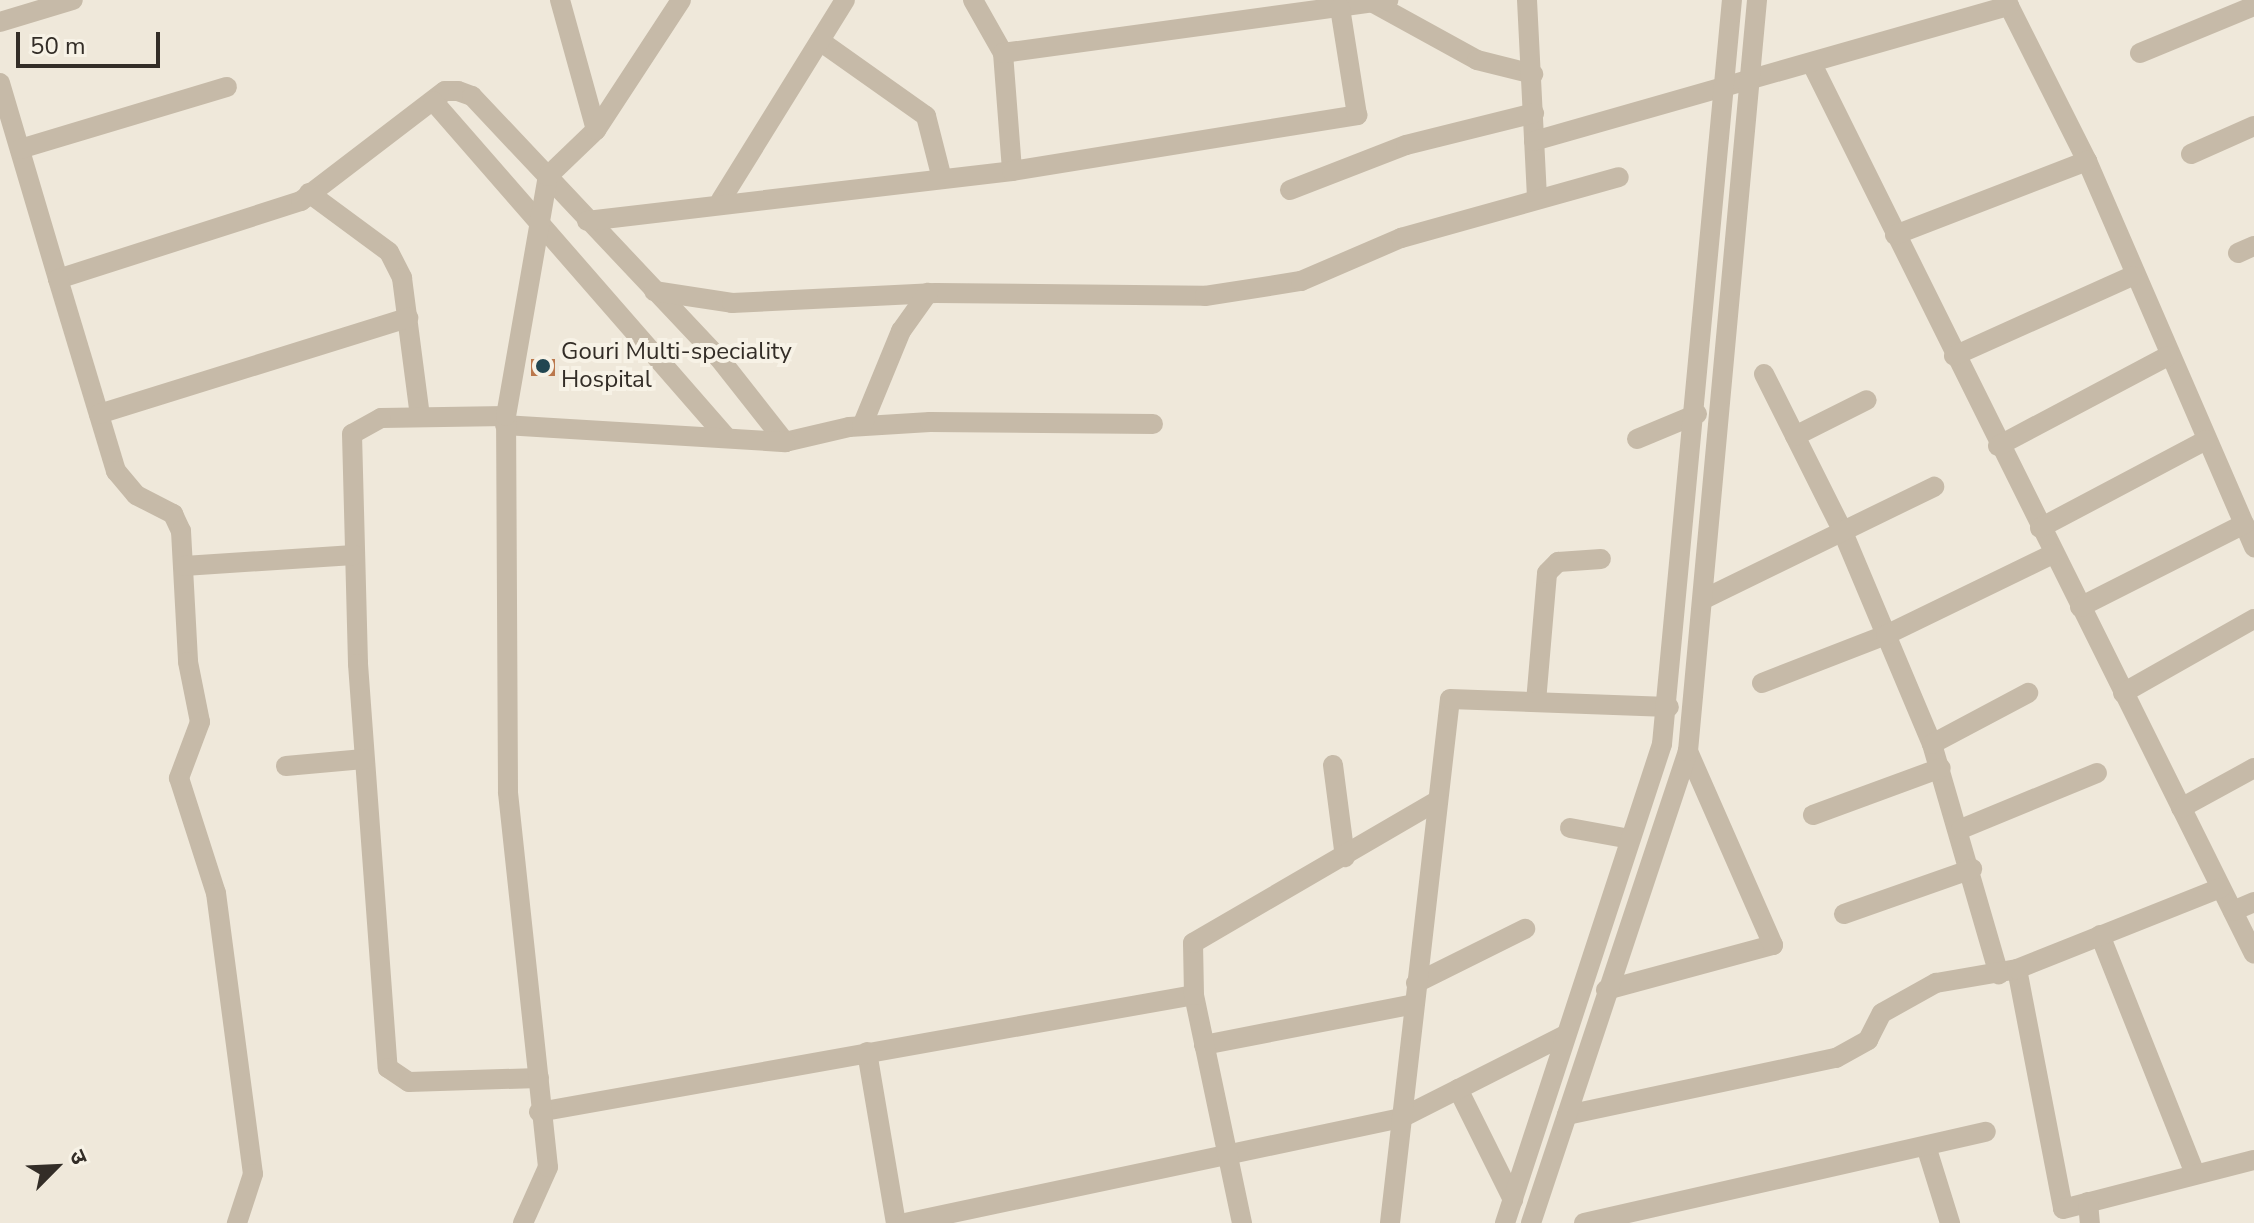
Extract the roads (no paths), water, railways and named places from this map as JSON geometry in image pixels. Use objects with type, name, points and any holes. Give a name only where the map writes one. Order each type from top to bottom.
[{"type":"street","points":[[0,22],[73,0]]},
{"type":"street","points":[[560,0],[596,130]]},
{"type":"street","points":[[523,1223],[548,1167],[539,1112],[539,1078],[508,792],[505,421],[548,176],[596,130],[681,0]]},
{"type":"street","points":[[721,200],[845,0]]},
{"type":"street","points":[[973,0],[1003,53],[1012,171]]},
{"type":"street","points":[[1527,0],[1537,197]]},
{"type":"street","points":[[1505,1223],[1563,1036],[1630,839],[1669,707],[1732,0]]},
{"type":"street","points":[[1531,1223],[1688,751],[1706,598],[1757,0]]},
{"type":"street","points":[[1003,53],[1376,1],[1477,60],[1533,74]]},
{"type":"street","points":[[1534,141],[1813,66],[2008,3],[2087,161],[2132,276],[2254,547]]},
{"type":"street","points":[[2140,53],[2254,6]]},
{"type":"street","points":[[587,221],[721,200],[1012,171],[1357,115],[1340,8]]},
{"type":"street","points":[[820,41],[926,116],[942,179]]},
{"type":"street","points":[[1813,66],[1998,446],[2254,954]]},
{"type":"street","points":[[0,83],[99,414],[124,483],[173,514],[184,566],[188,662],[200,722],[179,778],[216,893],[253,1174],[237,1223]]},
{"type":"street","points":[[20,149],[227,87]]},
{"type":"street","points":[[58,279],[274,214],[309,193],[445,91],[472,96],[654,291],[785,442]]},
{"type":"street","points":[[433,101],[727,438]]},
{"type":"street","points":[[1290,190],[1406,145],[1534,113]]},
{"type":"street","points":[[2191,154],[2254,126]]},
{"type":"street","points":[[1895,235],[2087,161]]},
{"type":"street","points":[[654,291],[732,303],[928,293],[1205,296],[1274,286],[1537,197],[1619,177]]},
{"type":"street","points":[[309,193],[389,252],[408,318],[420,417]]},
{"type":"street","points":[[1954,356],[2132,276]]},
{"type":"street","points":[[862,426],[901,331],[928,293]]},
{"type":"street","points":[[99,414],[408,318]]},
{"type":"street","points":[[1998,446],[2168,356]]},
{"type":"street","points":[[1764,374],[1842,530],[1941,768],[2008,971],[2063,1209],[2089,1213],[2195,1174],[2254,1160]]},
{"type":"street","points":[[1795,436],[1867,400]]},
{"type":"street","points":[[1637,439],[1697,414]]},
{"type":"street","points":[[539,1078],[409,1082],[388,1068],[364,759],[354,555],[352,434],[381,418],[420,417],[785,442],[862,426],[1153,424]]},
{"type":"street","points":[[2040,528],[2206,440]]},
{"type":"street","points":[[1706,598],[1934,487]]},
{"type":"street","points":[[2080,607],[2244,524]]},
{"type":"street","points":[[1762,683],[1886,635],[2053,554]]},
{"type":"street","points":[[184,566],[354,555]]},
{"type":"street","points":[[1536,702],[1547,573],[1558,562],[1601,559]]},
{"type":"street","points":[[2123,693],[2254,619]]},
{"type":"street","points":[[1932,744],[2028,693]]},
{"type":"street","points":[[1390,1223],[1435,802],[1450,699],[1669,707]]},
{"type":"street","points":[[1606,990],[1773,945],[1688,751]]},
{"type":"street","points":[[286,766],[364,759]]},
{"type":"street","points":[[1333,765],[1345,857]]},
{"type":"street","points":[[1813,815],[1941,768]]},
{"type":"street","points":[[2181,808],[2254,768]]},
{"type":"street","points":[[1961,829],[2097,773]]},
{"type":"street","points":[[1242,1223],[1194,995],[1193,943],[1435,802]]},
{"type":"street","points":[[1570,828],[1630,839]]},
{"type":"street","points":[[1844,914],[1972,869]]},
{"type":"street","points":[[1567,1115],[1836,1058],[1868,1040],[1882,1013],[1900,999],[1936,983],[2008,971],[2221,888]]},
{"type":"street","points":[[2233,911],[2254,902]]},
{"type":"street","points":[[1416,983],[1525,929]]},
{"type":"street","points":[[2100,935],[2195,1174]]},
{"type":"street","points":[[539,1112],[1194,995]]},
{"type":"street","points":[[1204,1045],[1414,1004]]},
{"type":"street","points":[[905,1223],[1401,1118],[1563,1036]]},
{"type":"street","points":[[867,1052],[896,1223]]},
{"type":"street","points":[[1458,1089],[1513,1200]]},
{"type":"street","points":[[1584,1223],[1986,1132]]},
{"type":"street","points":[[1926,1146],[1950,1223]]},
{"type":"place","name":"Gouri Multi-speciality Hospital","points":[[543,366]]}]
